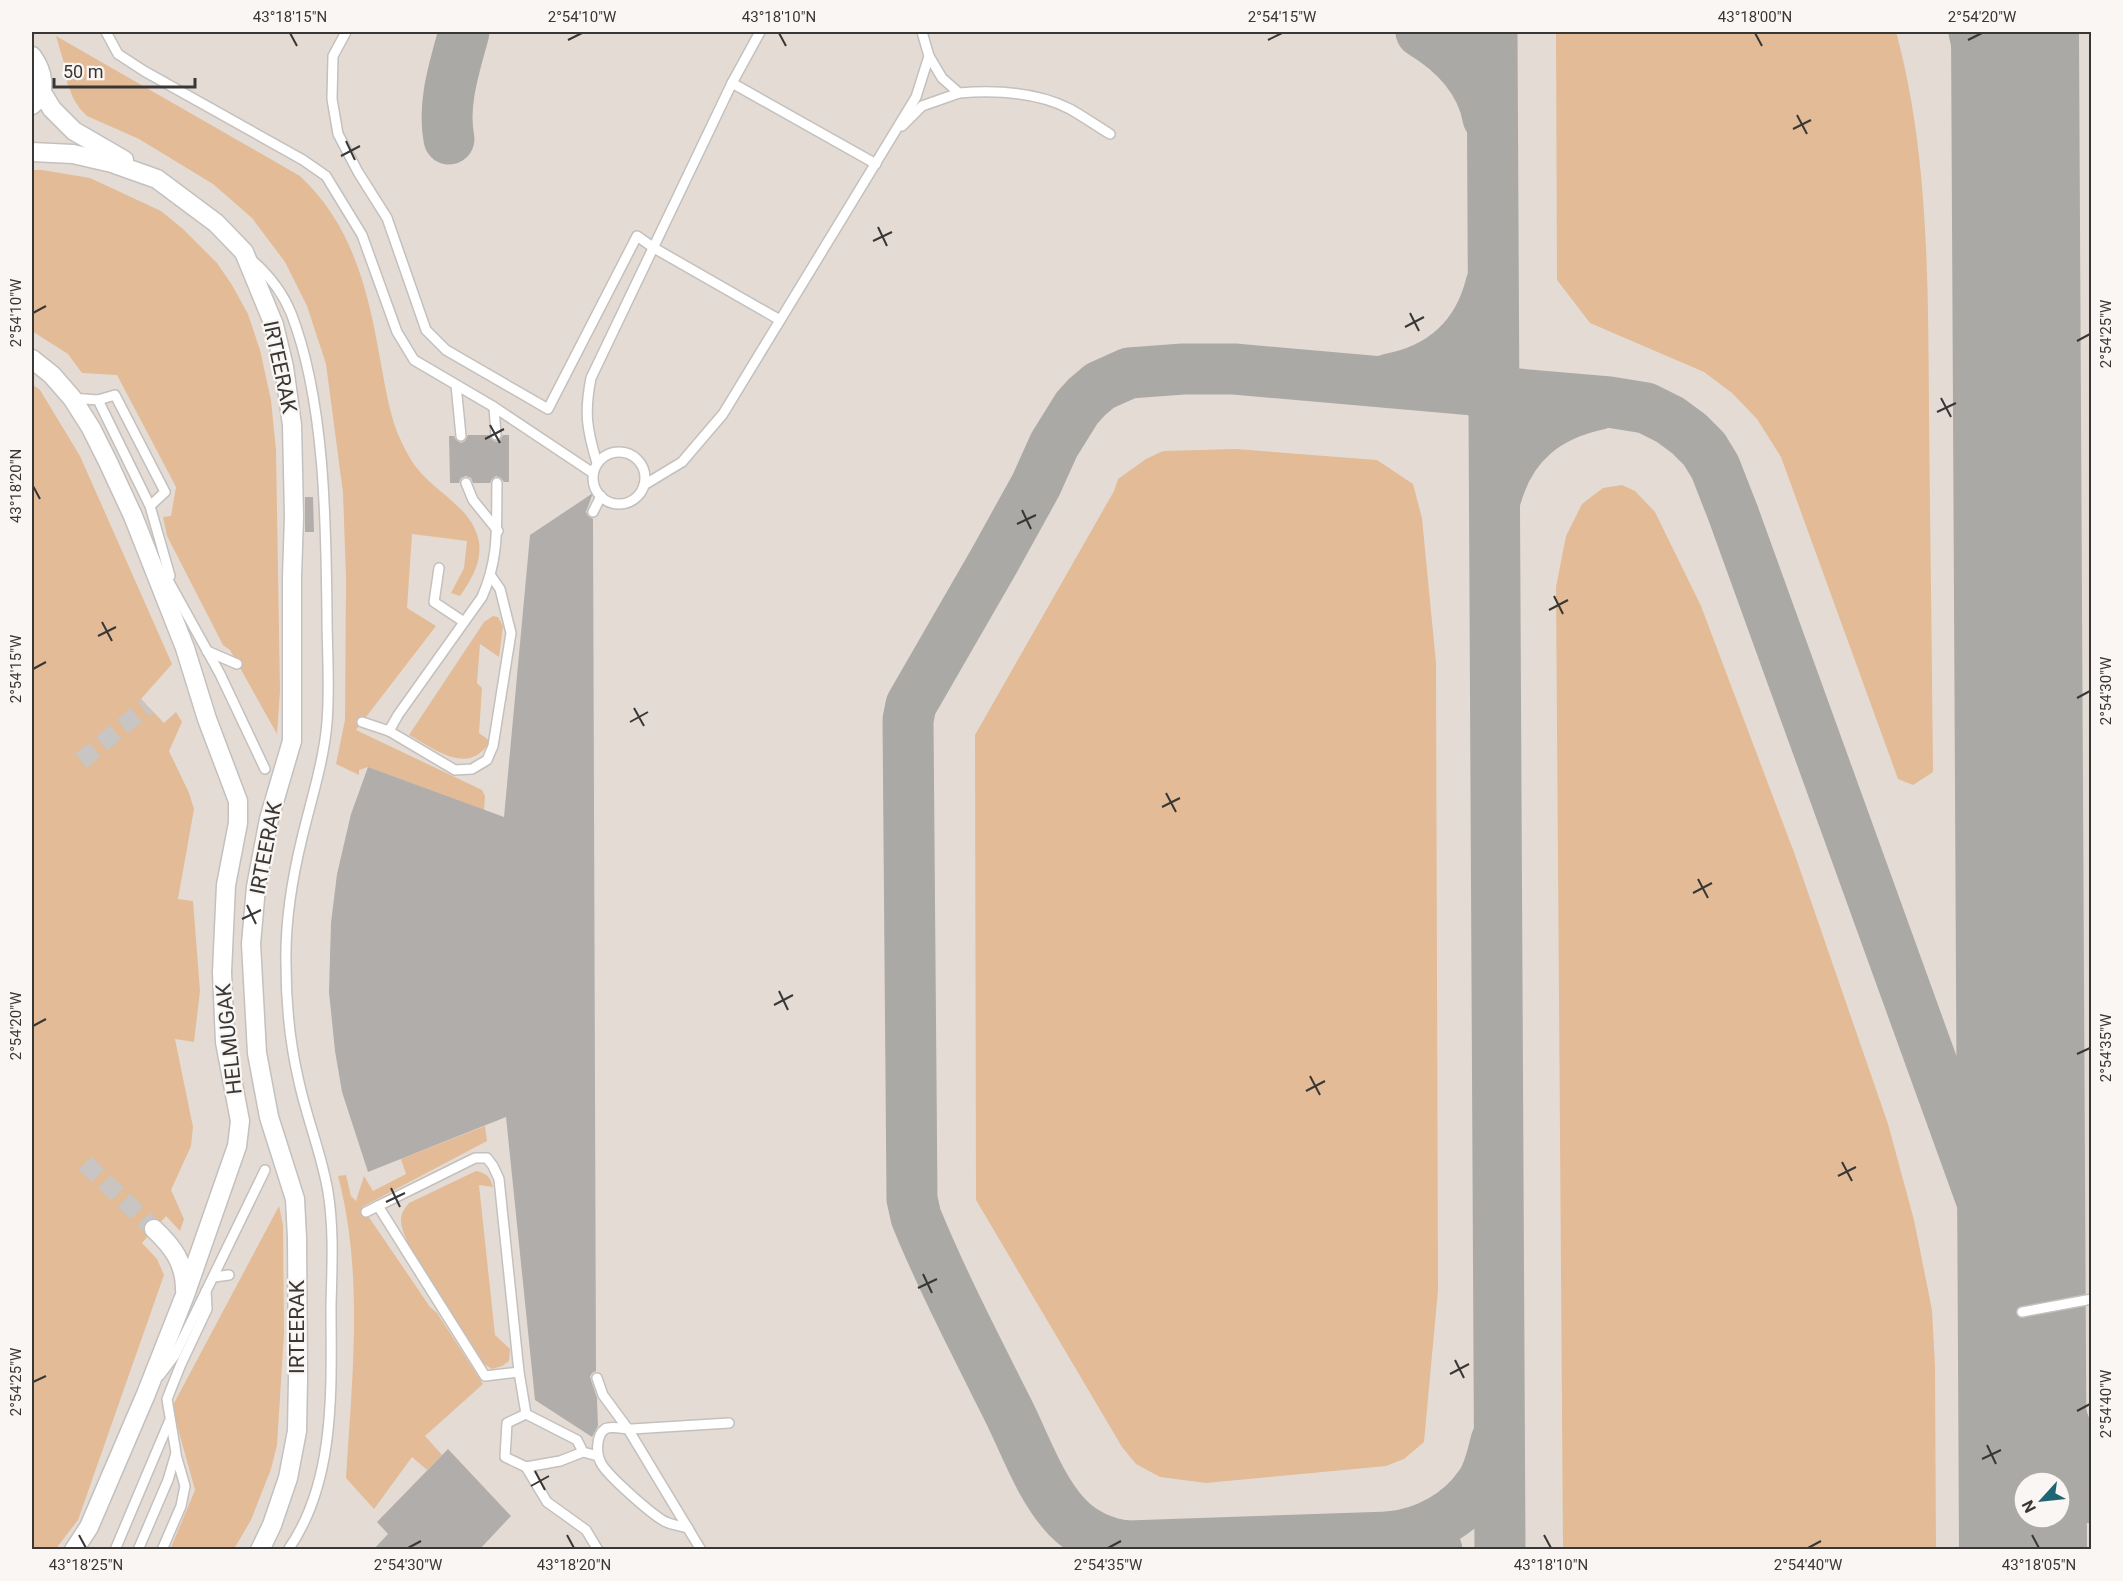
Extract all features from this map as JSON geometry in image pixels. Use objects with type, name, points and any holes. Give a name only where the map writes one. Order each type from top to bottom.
[{"type":"street","points":[[32,56],[43,78],[36,98],[52,109],[74,131],[157,179],[216,223],[244,252]]},
{"type":"street","points":[[32,152],[73,154],[112,163],[157,179]]},
{"type":"street","name":"IRTEERAK","points":[[244,252],[274,325],[284,368],[292,425],[294,516],[292,741],[269,819],[256,887],[251,944],[256,1053],[269,1118],[295,1199],[297,1431],[288,1478],[272,1525],[260,1550]]},
{"type":"street","name":"HELMUGAK","points":[[32,359],[52,375],[72,398],[91,428],[133,516],[185,648],[207,719],[236,791],[239,810],[226,885],[222,972],[225,1042],[240,1131],[233,1161],[185,1295],[146,1394],[89,1527],[74,1550]]},
{"type":"street","points":[[154,1229],[171,1246],[182,1265],[185,1295]]},
{"type":"lane","points":[[106,32],[118,54],[144,71],[303,160],[326,176],[362,235],[397,332],[414,360],[494,407],[593,474]]},
{"type":"lane","points":[[346,32],[333,56],[332,99],[338,134],[358,172],[387,218],[426,330],[446,350],[548,409],[637,236],[780,320]]},
{"type":"lane","points":[[597,463],[590,437],[586,405],[591,378],[732,83],[760,32]]},
{"type":"lane","points":[[922,32],[929,56],[942,78],[959,93]]},
{"type":"lane","points":[[644,485],[682,462],[723,414],[916,98],[929,56]]},
{"type":"lane","points":[[732,83],[876,164]]},
{"type":"lane","points":[[896,132],[922,106],[959,93],[986,90],[1023,94],[1068,108],[1110,134]]},
{"type":"lane","points":[[244,252],[276,285],[290,312],[301,344],[314,401],[326,552],[327,722],[321,764],[292,882],[286,962],[288,1018],[298,1080],[328,1190],[332,1232],[331,1393],[327,1438],[319,1475],[310,1507],[288,1550]]},
{"type":"lane","points":[[456,385],[461,435]]},
{"type":"lane","points":[[72,398],[98,400],[115,395],[165,492],[150,506]]},
{"type":"lane","points":[[98,400],[150,506],[176,596]]},
{"type":"lane","points":[[494,407],[496,435]]},
{"type":"lane","points":[[618,451],[630,453],[640,461],[645,473],[644,485],[638,496],[626,503],[613,503],[601,496],[593,482],[597,463],[606,455],[618,451]]},
{"type":"lane","points":[[466,483],[472,500],[498,531]]},
{"type":"lane","points":[[389,731],[482,597],[491,576],[498,531],[497,483]]},
{"type":"lane","points":[[593,512],[601,496]]},
{"type":"lane","points":[[133,516],[207,651],[265,769]]},
{"type":"lane","points":[[439,568],[434,602],[464,622]]},
{"type":"lane","points":[[363,722],[389,731],[455,770],[472,769],[487,760],[494,746],[511,633],[500,589],[491,576]]},
{"type":"lane","points":[[207,651],[237,664]]},
{"type":"lane","points":[[366,1212],[475,1158],[487,1158],[499,1179],[519,1372],[526,1414]]},
{"type":"lane","points":[[146,1394],[175,1354],[265,1170]]},
{"type":"lane","points":[[378,1206],[485,1376],[519,1372]]},
{"type":"lane","points":[[214,1277],[229,1275]]},
{"type":"lane","points":[[162,1550],[181,1506],[185,1486],[176,1453],[167,1399],[207,1309],[206,1291]]},
{"type":"lane","points":[[2022,1312],[2091,1299]]},
{"type":"lane","points":[[597,1378],[603,1395],[628,1429],[701,1550]]},
{"type":"lane","points":[[526,1414],[577,1440],[583,1452]]},
{"type":"lane","points":[[526,1414],[507,1423],[505,1457],[526,1467],[547,1502],[586,1530],[598,1550]]},
{"type":"lane","points":[[115,1550],[170,1422]]},
{"type":"lane","points":[[688,1528],[666,1522],[652,1513],[606,1470],[598,1456],[597,1448],[603,1431],[609,1427],[628,1429],[729,1423]]},
{"type":"lane","points":[[526,1467],[560,1461],[583,1452],[598,1456]]},
{"type":"lane","points":[[138,1550],[168,1480],[176,1453]]},
{"type":"lane","points":[[588,1550],[592,1539]]},
{"type":"shaded area","points":[[32,32],[2091,32],[2091,1549],[32,1550]]},
{"type":"shaded area","points":[[1556,32],[1896,32],[1915,124],[1921,171],[1927,267],[1933,772],[1913,785],[1898,779],[1781,457],[1757,419],[1732,393],[1704,372],[1590,323],[1557,280]]},
{"type":"shaded area","points":[[56,36],[300,176],[334,217],[346,239],[364,287],[394,424],[406,452],[418,470],[465,514],[476,531],[479,542],[479,557],[475,571],[460,596],[451,593],[464,568],[467,541],[412,534],[407,608],[436,626],[356,730],[482,790],[485,796],[484,810],[368,767],[359,770],[359,775],[336,764],[345,720],[346,577],[343,493],[326,364],[307,306],[285,262],[252,218],[213,184],[139,139],[87,116],[80,109],[67,82]]},
{"type":"shaded area","points":[[32,170],[90,178],[161,211],[217,263],[248,314],[260,350],[271,400],[276,450],[280,691],[277,734],[230,650],[223,645],[167,536],[163,517],[171,516],[176,487],[117,375],[82,373],[68,354],[32,331]]},
{"type":"shaded area","points":[[32,384],[40,390],[80,456],[172,664],[141,699],[164,723],[176,712],[182,722],[169,751],[194,809],[178,899],[193,901],[200,991],[194,1042],[175,1039],[193,1127],[191,1146],[171,1190],[184,1219],[180,1231],[166,1216],[142,1243],[157,1259],[164,1275],[78,1520],[55,1550],[32,1549]]},
{"type":"shaded area","points":[[1236,449],[1377,460],[1413,484],[1422,518],[1436,663],[1438,1290],[1424,1442],[1404,1459],[1386,1466],[1206,1483],[1160,1477],[1136,1464],[1122,1447],[976,1200],[975,735],[1114,491],[1118,479],[1146,459],[1163,451]]},
{"type":"shaded area","points":[[1622,485],[1635,491],[1655,512],[1701,606],[1795,855],[1888,1124],[1914,1220],[1932,1310],[1935,1366],[1936,1549],[1563,1549],[1556,587],[1566,536],[1582,504],[1603,488]]},
{"type":"shaded area","points":[[493,616],[498,617],[503,626],[499,657],[480,644],[477,683],[482,688],[479,733],[490,741],[482,752],[472,757],[462,759],[451,757],[409,735],[484,622]]},
{"type":"shaded area","points":[[485,1126],[487,1141],[362,1207],[430,1307],[437,1313],[483,1384],[425,1436],[442,1455],[427,1470],[412,1457],[374,1509],[346,1478],[353,1365],[354,1289],[346,1213],[338,1176],[346,1175],[351,1196],[356,1201],[364,1176],[373,1191],[406,1174],[401,1159]]},
{"type":"shaded area","points":[[476,1171],[487,1176],[493,1187],[479,1185],[495,1335],[510,1349],[509,1361],[492,1369],[481,1362],[435,1291],[411,1249],[403,1232],[401,1220],[402,1213],[409,1203]]},
{"type":"shaded area","points":[[279,1206],[283,1225],[284,1334],[277,1445],[271,1469],[251,1520],[234,1549],[170,1550],[195,1490],[172,1407]]},
{"type":"building","points":[[468,435],[489,435],[496,442],[503,435],[509,435],[509,482],[504,482],[496,476],[490,483],[473,483],[471,478],[466,476],[461,478],[459,483],[450,483],[449,436],[454,436],[461,443]]},
{"type":"building","points":[[593,493],[586,512],[593,519],[596,1371],[590,1377],[597,1398],[598,1426],[592,1437],[535,1400],[506,1117],[368,1172],[342,1092],[329,992],[331,923],[337,874],[351,814],[368,767],[504,817],[530,535]]},
{"type":"building","points":[[305,497],[313,497],[314,532],[305,532]]},
{"type":"building","points":[[448,1449],[511,1516],[479,1550],[373,1550],[388,1534],[377,1522]]},
{"type":"taxiway","points":[[449,139],[448,98],[464,32]]},
{"type":"taxiway","points":[[1421,32],[1444,48],[1464,68],[1479,91],[1488,118]]},
{"type":"taxiway","points":[[1492,32],[1500,1550]]},
{"type":"taxiway","points":[[1974,32],[1993,128],[2017,291]]},
{"type":"taxiway","points":[[1389,379],[1426,367],[1442,359],[1455,348],[1477,320],[1491,284]]},
{"type":"taxiway","points":[[1437,1550],[1413,1541],[1389,1537],[1128,1546],[1111,1543],[1088,1533],[1067,1517],[1042,1481],[949,1291],[916,1217],[912,1199],[908,720],[911,705],[994,561],[1036,485],[1054,445],[1077,408],[1100,386],[1129,373],[1183,369],[1234,369],[1609,402],[1646,408],[1670,420],[1704,449],[1715,467],[1733,513],[2022,1312],[2092,1498]]},
{"type":"taxiway","points":[[1496,497],[1511,461],[1534,434],[1564,416],[1600,404]]},
{"type":"taxiway","points":[[1998,1310],[2018,1452],[2022,1550]]},
{"type":"taxiway","points":[[1389,1537],[1415,1532],[1452,1514],[1472,1496],[1483,1480],[1496,1441]]},
{"type":"runway","points":[[2015,32],[2023,1550]]},
{"type":"tunnel","points":[[81,761],[147,706]]},
{"type":"tunnel","points":[[85,1163],[154,1229]]}]
